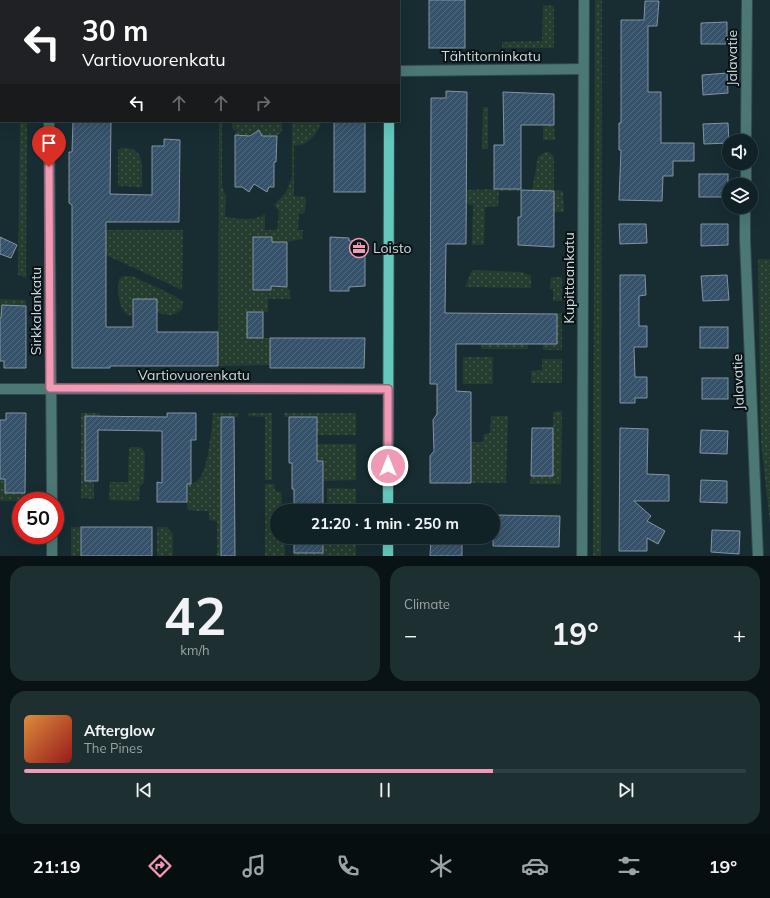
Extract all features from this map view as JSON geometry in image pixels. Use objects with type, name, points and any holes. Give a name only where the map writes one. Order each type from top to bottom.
[{"type":"main road","points":[[388,504],[389,122]]},
{"type":"main road","points":[[388,544],[388,556]]},
{"type":"street","name":"Kupittaankatu","points":[[582,556],[584,0]]},
{"type":"street","name":"Jalavatie","points":[[746,134],[747,0]]},
{"type":"street","name":"Tähtitorninkatu","points":[[400,71],[583,69]]},
{"type":"street","name":"Sirkkalankatu","points":[[49,122],[52,492]]},
{"type":"street","name":"Jalavatie","points":[[746,214],[745,240],[758,556]]},
{"type":"street","name":"Vartiovuorenkatu","points":[[0,389],[388,389]]},
{"type":"street","points":[[52,544],[52,556]]},
{"type":"green space","points":[[595,0],[602,0],[601,556],[593,556]]},
{"type":"green space","points":[[543,5],[554,6],[554,48],[502,48],[502,42],[542,41]]},
{"type":"green space","points":[[483,107],[488,107],[488,149],[482,149]]},
{"type":"green space","points":[[20,122],[27,122],[26,278],[18,275]]},
{"type":"green space","points":[[219,122],[222,122],[222,187],[226,196],[225,217],[251,219],[265,214],[265,230],[277,230],[279,211],[274,205],[286,192],[292,177],[292,122],[321,122],[318,131],[310,140],[304,144],[294,146],[294,196],[306,197],[305,213],[299,214],[298,230],[303,230],[302,239],[287,242],[272,242],[272,238],[253,238],[253,290],[271,290],[271,286],[287,287],[290,291],[290,299],[268,299],[268,312],[247,312],[247,338],[270,338],[270,365],[218,366]]},
{"type":"green space","points":[[232,122],[282,122],[282,131],[277,136],[262,136],[259,130],[252,136],[235,135],[236,131],[232,128]]},
{"type":"green space","points":[[543,125],[554,125],[555,140],[543,140]]},
{"type":"green space","points":[[122,148],[130,148],[136,151],[139,155],[142,166],[142,187],[118,186],[118,150]]},
{"type":"green space","points":[[545,152],[549,152],[554,157],[554,190],[563,191],[564,212],[554,212],[554,191],[532,190],[538,157]]},
{"type":"green space","points":[[521,189],[521,191],[499,191],[498,206],[485,207],[484,245],[472,245],[473,205],[466,204],[466,190]]},
{"type":"green space","points":[[106,230],[183,230],[182,290],[106,255]]},
{"type":"green space","points":[[758,259],[770,259],[770,523],[761,442]]},
{"type":"green space","points":[[472,270],[522,272],[531,276],[531,288],[465,287]]},
{"type":"green space","points":[[124,276],[132,276],[173,295],[183,302],[182,309],[173,315],[164,314],[157,312],[157,299],[133,299],[133,312],[130,316],[123,309],[118,294],[119,279]]},
{"type":"green space","points":[[551,277],[562,277],[562,301],[553,301],[553,289],[550,289]]},
{"type":"green space","points":[[0,299],[26,300],[26,306],[2,305],[0,318]]},
{"type":"green space","points":[[557,313],[562,313],[562,350],[543,350],[543,344],[557,344]]},
{"type":"green space","points":[[482,344],[528,344],[528,349],[481,349]]},
{"type":"green space","points":[[463,357],[493,357],[493,384],[463,384]]},
{"type":"green space","points":[[542,359],[562,359],[562,383],[531,383],[531,371],[542,370]]},
{"type":"green space","points":[[562,411],[561,484],[530,484],[531,476],[553,476],[553,412]]},
{"type":"green space","points":[[81,413],[100,413],[100,416],[85,416],[94,481],[94,499],[81,498]]},
{"type":"green space","points":[[213,413],[238,413],[238,417],[221,417],[221,556],[217,556],[217,521],[209,520],[209,511],[195,511],[187,509],[187,484],[196,482],[204,468],[209,449]]},
{"type":"green space","points":[[248,413],[272,413],[272,480],[265,480],[265,417],[248,416]]},
{"type":"green space","points":[[284,413],[356,413],[356,435],[317,435],[317,417],[285,417]]},
{"type":"green space","points":[[491,416],[508,416],[506,483],[471,483],[471,442],[483,442],[484,434],[490,433]]},
{"type":"green space","points":[[317,444],[356,444],[356,480],[323,481],[317,461]]},
{"type":"green space","points":[[130,447],[140,447],[145,454],[144,483],[140,486],[139,501],[109,500],[110,482],[128,482]]},
{"type":"green space","points":[[0,479],[5,479],[5,493],[12,493],[12,501],[0,501]]},
{"type":"green space","points":[[265,484],[274,484],[275,491],[281,492],[282,504],[270,504],[270,544],[285,544],[285,556],[265,556]]},
{"type":"green space","points":[[327,488],[356,489],[356,504],[327,504]]},
{"type":"green space","points":[[71,527],[81,527],[81,556],[71,556]]},
{"type":"green space","points":[[157,527],[167,527],[173,534],[173,556],[157,556]]},
{"type":"green space","points":[[323,544],[356,544],[356,556],[294,556],[294,553],[323,553]]},
{"type":"building","points":[[429,0],[465,0],[465,48],[429,48]]},
{"type":"building","points":[[645,1],[659,1],[657,26],[648,26],[648,92],[661,92],[661,143],[694,143],[694,161],[673,161],[673,176],[663,176],[662,201],[619,200],[621,150],[619,150],[619,123],[621,123],[621,20],[644,20]]},
{"type":"building","points":[[727,22],[727,44],[701,44],[701,23]]},
{"type":"building","points":[[727,73],[728,93],[703,95],[702,75]]},
{"type":"building","points":[[446,91],[467,92],[466,244],[446,244],[445,313],[557,314],[557,344],[456,344],[456,391],[471,392],[471,483],[430,483],[430,456],[434,451],[433,420],[437,414],[437,384],[430,384],[431,98],[446,98]]},
{"type":"building","points":[[503,92],[554,94],[554,125],[521,125],[521,189],[494,189],[494,145],[504,145]]},
{"type":"building","points":[[73,122],[111,122],[110,194],[152,195],[152,146],[164,146],[164,139],[180,140],[179,222],[106,222],[106,327],[133,327],[133,299],[157,299],[157,332],[218,332],[218,366],[110,366],[110,368],[72,368],[72,205],[69,203],[69,152],[72,152]]},
{"type":"building","points":[[334,122],[365,122],[365,192],[334,192]]},
{"type":"building","points":[[728,123],[729,134],[722,134],[722,143],[704,144],[703,124]]},
{"type":"building","points":[[259,130],[262,136],[277,136],[276,162],[274,162],[274,187],[269,187],[267,192],[254,184],[249,192],[242,187],[235,187],[235,135],[250,136]]},
{"type":"building","points":[[699,174],[728,174],[728,178],[722,178],[722,197],[699,197]]},
{"type":"building","points":[[521,190],[554,191],[554,247],[518,245],[518,217],[521,217]]},
{"type":"building","points":[[619,224],[646,224],[647,243],[620,244]]},
{"type":"building","points":[[701,224],[728,224],[728,245],[701,246]]},
{"type":"building","points":[[0,237],[17,245],[11,258],[0,254]]},
{"type":"building","points":[[253,237],[272,237],[272,242],[287,242],[287,287],[271,286],[271,290],[253,290]]},
{"type":"building","points":[[330,237],[349,238],[349,241],[365,241],[365,286],[349,287],[349,291],[330,291]]},
{"type":"building","points":[[620,275],[645,275],[646,295],[639,296],[639,326],[647,326],[647,347],[634,347],[635,377],[647,377],[647,398],[635,398],[635,403],[620,403]]},
{"type":"building","points":[[727,275],[729,300],[703,301],[701,276]]},
{"type":"building","points":[[2,305],[26,306],[26,368],[4,368],[4,361],[0,361],[0,318]]},
{"type":"building","points":[[247,312],[263,312],[263,338],[247,338]]},
{"type":"building","points":[[700,327],[728,327],[728,348],[700,348]]},
{"type":"building","points":[[270,338],[365,338],[364,368],[270,368]]},
{"type":"building","points":[[702,378],[728,378],[728,399],[702,399]]},
{"type":"building","points":[[6,413],[26,413],[25,492],[5,493],[5,479],[0,479],[0,420],[6,420]]},
{"type":"building","points":[[167,413],[196,413],[196,440],[191,440],[191,484],[187,484],[187,502],[157,502],[157,482],[162,483],[162,431],[98,430],[98,481],[85,481],[85,416],[167,417]]},
{"type":"building","points":[[221,417],[234,417],[235,556],[221,556]]},
{"type":"building","points":[[289,417],[317,417],[317,461],[323,461],[323,504],[294,504],[294,489],[292,489],[292,463],[289,463]]},
{"type":"building","points":[[532,428],[553,428],[553,476],[531,476]]},
{"type":"building","points":[[620,428],[648,429],[647,474],[669,475],[669,501],[634,501],[651,516],[647,521],[665,531],[658,544],[647,538],[647,551],[619,551]]},
{"type":"building","points":[[701,430],[728,431],[727,454],[700,453]]},
{"type":"building","points":[[701,480],[727,481],[727,503],[700,502]]},
{"type":"building","points":[[500,515],[560,516],[559,547],[493,546],[493,544],[500,544]]},
{"type":"building","points":[[81,527],[152,527],[152,556],[81,556]]},
{"type":"building","points":[[712,530],[740,531],[739,554],[711,552]]},
{"type":"building","points":[[294,544],[323,544],[323,553],[294,553]]},
{"type":"building","points":[[431,544],[462,544],[462,556],[430,556]]},
{"type":"place","name":"Loisto","points":[[359,248]]},
{"type":"route","points":[[49,167],[50,388],[388,389],[388,466]]}]
